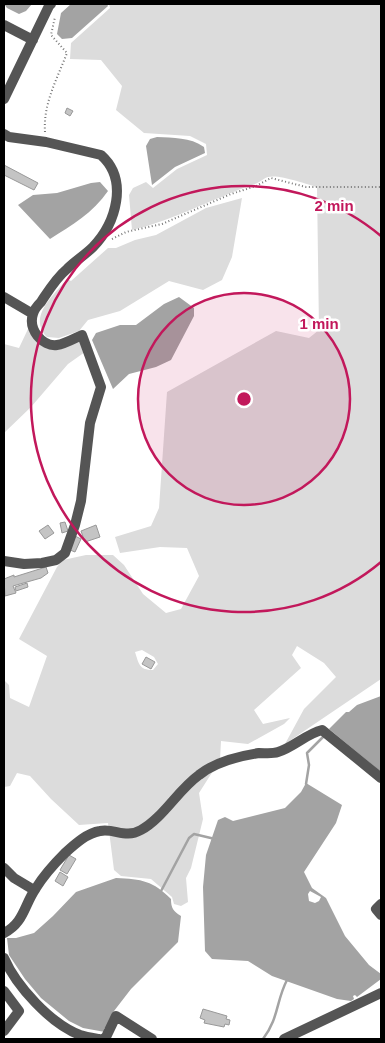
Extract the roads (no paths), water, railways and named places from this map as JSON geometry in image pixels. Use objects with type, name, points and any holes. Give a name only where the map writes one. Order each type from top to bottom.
[{"type":"street","points":[[4,99],[48,6],[54,7]]},
{"type":"street","points":[[4,25],[33,40]]},
{"type":"street","points":[[4,134],[9,137],[46,142],[101,155],[106,159],[118,185],[118,199],[101,237],[93,247],[60,275],[33,314],[33,330],[46,343],[57,345],[82,335],[101,387],[89,430],[81,501],[64,553],[56,560],[42,563],[4,561]]},
{"type":"street","points":[[4,296],[33,314]]},
{"type":"street","points":[[4,933],[18,924],[34,890],[45,874],[77,843],[101,830],[122,834],[141,830],[163,811],[185,786],[201,773],[221,763],[238,758],[280,752],[322,730],[381,778]]},
{"type":"street","points":[[4,868],[14,878],[34,890]]},
{"type":"street","points":[[381,904],[376,910],[381,915]]},
{"type":"street","points":[[4,958],[18,981],[50,1017],[65,1027],[80,1035],[101,1039],[106,1037],[116,1016],[152,1039]]},
{"type":"street","points":[[4,991],[19,1011],[4,1031]]},
{"type":"street","points":[[284,1039],[381,993]]},
{"type":"waterway","points":[[306,784],[309,765],[307,753],[325,735]]},
{"type":"waterway","points":[[160,893],[189,838],[194,834],[215,839]]},
{"type":"waterway","points":[[263,1039],[275,1017],[287,980]]}]
